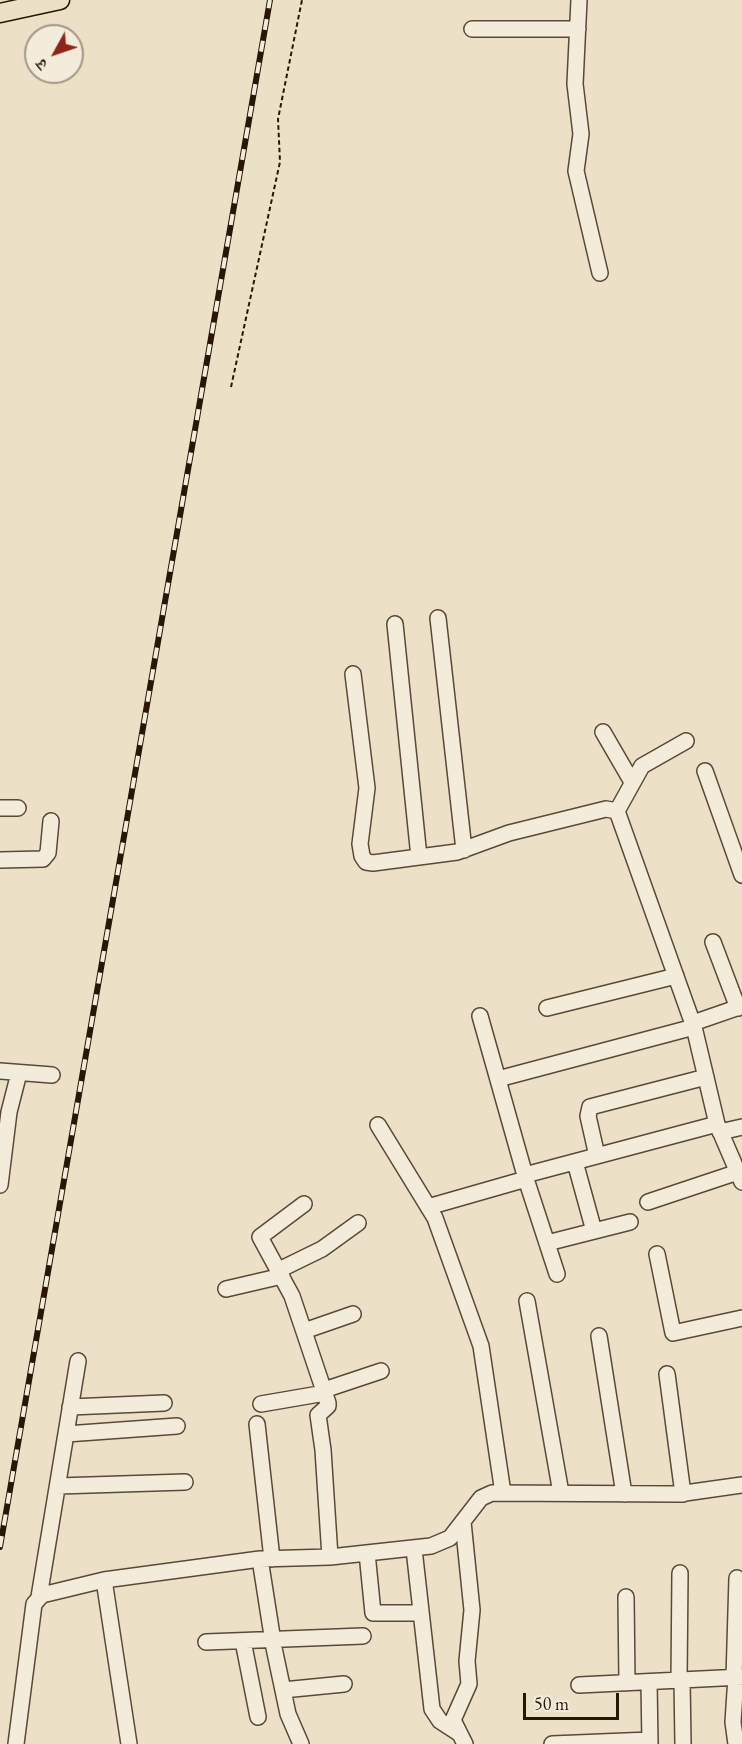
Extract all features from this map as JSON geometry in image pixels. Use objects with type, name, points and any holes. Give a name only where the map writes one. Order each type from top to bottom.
[{"type":"main road","points":[[0,13],[60,0]]},
{"type":"street","points":[[579,0],[575,84],[581,134],[576,171],[600,273]]},
{"type":"street","points":[[472,28],[578,29]]},
{"type":"street","points":[[438,618],[464,850]]},
{"type":"street","points":[[395,624],[419,857]]},
{"type":"street","points":[[353,674],[367,788],[360,844],[362,856],[373,863],[464,850],[509,833],[606,809],[617,811]]},
{"type":"street","points":[[603,732],[632,782]]},
{"type":"street","points":[[648,1202],[740,1177],[718,1128],[694,1025],[617,811],[642,766],[686,741]]},
{"type":"street","points":[[705,771],[742,875]]},
{"type":"street","points":[[0,808],[18,808]]},
{"type":"street","points":[[0,861],[43,859],[48,853],[51,820]]},
{"type":"street","points":[[498,1079],[694,1025],[740,1007],[713,942]]},
{"type":"street","points":[[547,1008],[676,976]]},
{"type":"street","points":[[480,1016],[526,1177],[557,1274]]},
{"type":"street","points":[[0,1071],[52,1075]]},
{"type":"street","points":[[0,1185],[5,1109],[19,1073]]},
{"type":"street","points":[[597,1156],[588,1116],[590,1107],[706,1077]]},
{"type":"street","points":[[378,1125],[440,1229],[480,1346],[503,1493]]},
{"type":"street","points":[[428,1207],[597,1156],[718,1128],[742,1126]]},
{"type":"street","points":[[575,1162],[594,1231]]},
{"type":"street","points":[[304,1204],[260,1237],[280,1273],[304,1331],[325,1392],[328,1406],[318,1415],[323,1450],[330,1557]]},
{"type":"street","points":[[548,1243],[630,1222]]},
{"type":"street","points":[[226,1289],[280,1273],[322,1249],[358,1223]]},
{"type":"street","points":[[657,1254],[673,1333],[742,1318]]},
{"type":"street","points":[[527,1301],[561,1493]]},
{"type":"street","points":[[304,1331],[353,1314]]},
{"type":"street","points":[[598,1336],[624,1494]]},
{"type":"street","points":[[16,1744],[34,1604],[39,1597],[78,1360]]},
{"type":"street","points":[[261,1404],[325,1392],[381,1371]]},
{"type":"street","points":[[667,1374],[683,1494]]},
{"type":"street","points":[[70,1407],[164,1402]]},
{"type":"street","points":[[257,1424],[273,1640],[288,1714],[301,1744]]},
{"type":"street","points":[[66,1434],[177,1426]]},
{"type":"street","points":[[58,1486],[185,1482]]},
{"type":"street","points":[[39,1597],[104,1581],[266,1559],[330,1557],[430,1546],[450,1538],[481,1498],[492,1492],[683,1494],[742,1485]]},
{"type":"street","points":[[463,1522],[472,1617],[467,1661],[469,1684],[453,1714],[455,1725],[464,1740]]},
{"type":"street","points":[[414,1549],[432,1709],[440,1721],[464,1740]]},
{"type":"street","points":[[368,1553],[373,1613],[420,1613]]},
{"type":"street","points":[[680,1573],[680,1680],[683,1744]]},
{"type":"street","points":[[736,1744],[733,1722],[738,1677],[737,1578]]},
{"type":"street","points":[[104,1581],[129,1744]]},
{"type":"street","points":[[626,1597],[627,1683]]},
{"type":"street","points":[[206,1642],[363,1636]]},
{"type":"street","points":[[243,1641],[258,1717]]},
{"type":"street","points":[[579,1685],[738,1677]]},
{"type":"street","points":[[552,1744],[650,1742],[650,1682]]},
{"type":"street","points":[[283,1690],[345,1684]]},
{"type":"path","points":[[231,387],[280,162],[278,119],[302,0]]},
{"type":"railway","points":[[0,1547],[270,0]]}]
